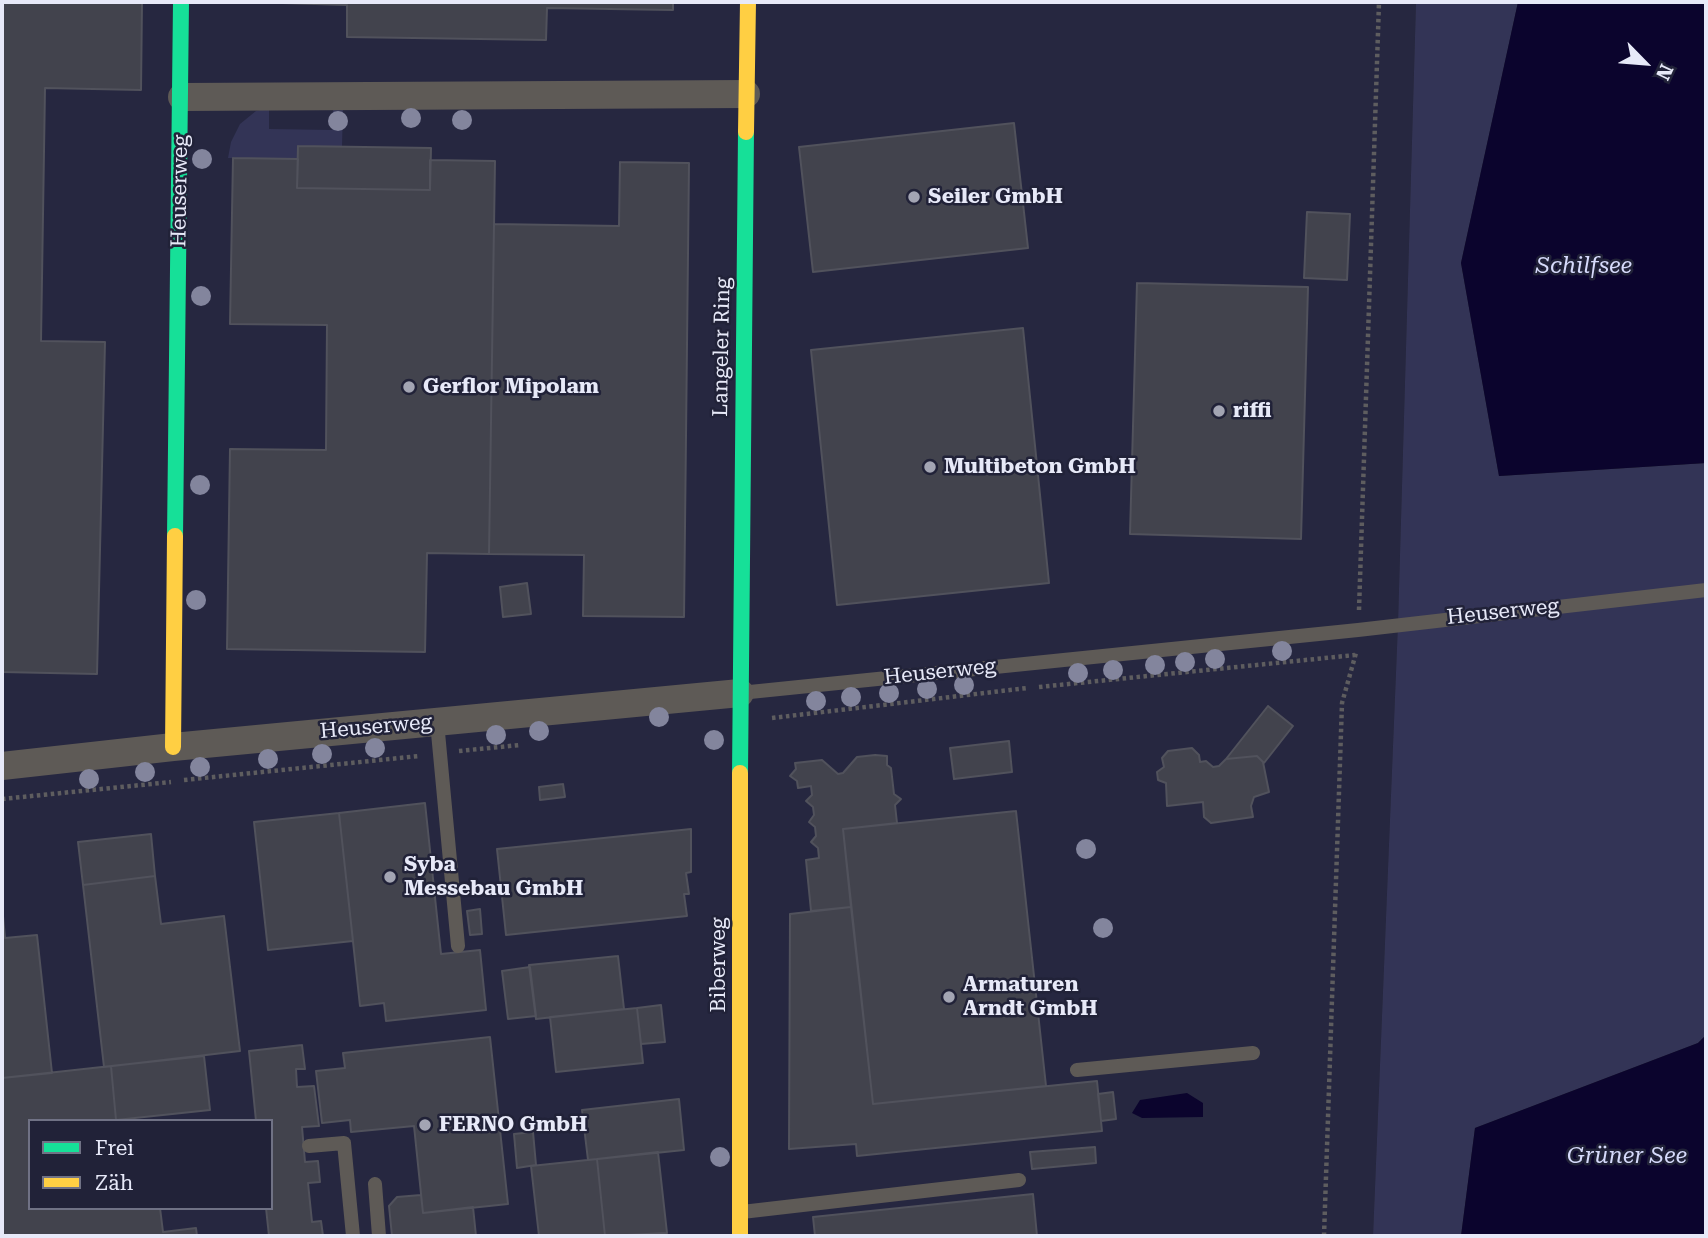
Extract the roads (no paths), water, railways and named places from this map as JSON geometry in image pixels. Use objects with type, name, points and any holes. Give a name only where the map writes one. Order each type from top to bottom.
[{"type":"street","name":"Heuserweg","points":[[173,747],[174,422],[182,97],[181,2]]},
{"type":"street","name":"Langeler Ring","points":[[740,693],[748,2]]},
{"type":"street","points":[[182,97],[746,94]]},
{"type":"street","name":"Heuserweg","points":[[2,766],[740,693]]},
{"type":"street","name":"Biberweg","points":[[740,693],[740,1236]]},
{"type":"lane","name":"Heuserweg","points":[[740,693],[1314,632],[1358,630],[1398,623],[1706,590]]},
{"type":"lane","points":[[437,722],[457,946]]},
{"type":"lane","points":[[1077,1070],[1253,1053]]},
{"type":"lane","points":[[309,1146],[344,1143],[353,1236]]},
{"type":"lane","points":[[740,1212],[1019,1180]]},
{"type":"lane","points":[[375,1184],[379,1236]]},
{"type":"water","name":"Schilfsee","points":[[1518,2],[1706,2],[1706,463],[1499,476],[1461,263]]},
{"type":"water","name":"Grüner See","points":[[1706,1035],[1706,1236],[1461,1236],[1475,1128],[1698,1043]]},
{"type":"water","points":[[1187,1093],[1203,1103],[1203,1117],[1142,1118],[1132,1113],[1140,1100]]},
{"type":"place","name":"Seiler GmbH","points":[[914,197]]},
{"type":"place","name":"Gerflor Mipolam","points":[[409,387]]},
{"type":"place","name":"riffi","points":[[1219,411]]},
{"type":"place","name":"Multibeton GmbH","points":[[930,467]]},
{"type":"place","name":"Syba Messebau GmbH","points":[[390,877]]},
{"type":"place","name":"Armaturen Arndt GmbH","points":[[949,997]]},
{"type":"place","name":"FERNO GmbH","points":[[425,1125]]}]
